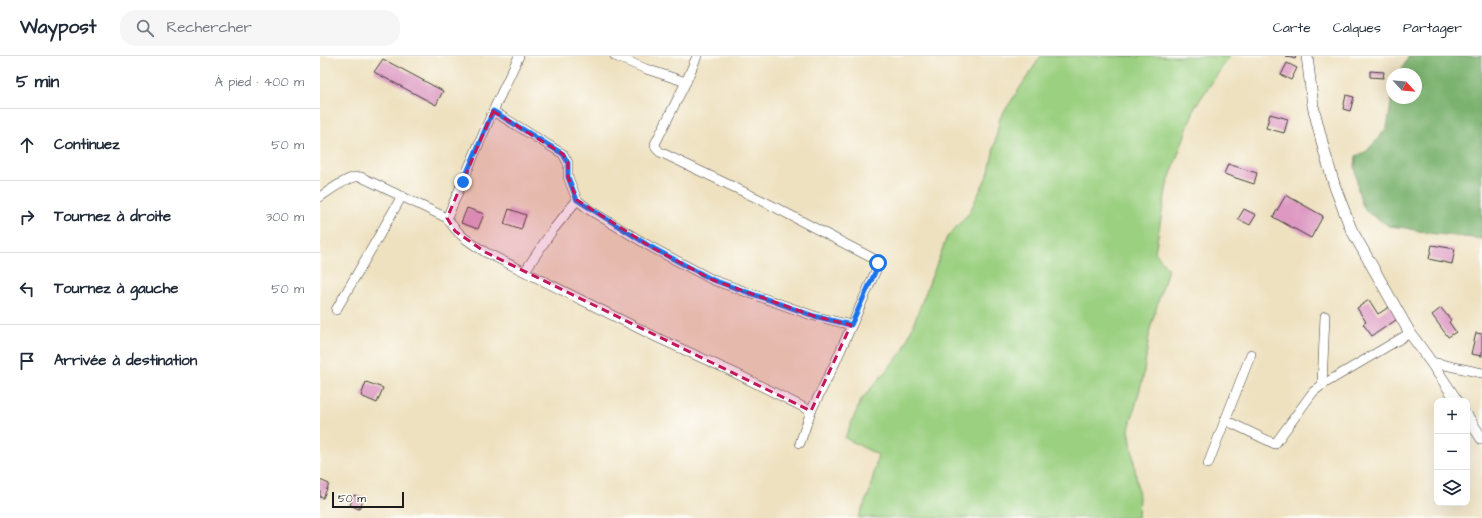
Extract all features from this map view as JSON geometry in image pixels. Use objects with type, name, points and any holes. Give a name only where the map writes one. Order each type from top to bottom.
[{"type":"street","points":[[447,218],[493,111],[519,56]]},
{"type":"street","points":[[615,56],[646,69],[686,82]]},
{"type":"street","points":[[697,56],[686,82],[655,144],[656,148],[660,152],[763,202],[874,259],[878,263],[835,363],[811,411],[800,443]]},
{"type":"street","points":[[1307,56],[1313,106],[1325,154],[1334,187],[1351,229],[1410,333],[1432,362],[1455,398]]},
{"type":"street","points":[[493,111],[563,154],[568,163],[568,177],[577,200],[651,247],[713,280],[814,316],[851,325]]},
{"type":"street","points":[[320,196],[351,178],[356,176],[361,177],[447,218],[455,231],[484,252],[660,339],[735,373],[811,411]]},
{"type":"street","points":[[336,310],[402,196]]},
{"type":"street","points":[[525,271],[552,231],[577,200]]},
{"type":"street","points":[[1322,385],[1325,316]]},
{"type":"street","points":[[1225,420],[1275,444],[1313,392],[1322,385],[1410,333]]},
{"type":"street","points":[[1208,464],[1251,354]]},
{"type":"street","points":[[1432,362],[1482,373]]},
{"type":"street","points":[[1470,421],[1482,439]]},
{"type":"highlighted area","points":[[493,111],[563,154],[568,163],[568,177],[577,200],[651,247],[713,280],[814,316],[851,325],[811,411],[485,252],[455,231],[447,218]]},
{"type":"green space","points":[[1041,56],[1230,56],[1195,107],[1167,185],[1155,252],[1168,269],[1150,329],[1143,378],[1129,429],[1139,496],[1138,518],[858,518],[870,491],[878,455],[845,438],[861,400],[903,351],[947,237],[969,213],[989,172],[1000,118]]},
{"type":"green space","points":[[1409,56],[1482,56],[1482,239],[1428,233],[1389,226],[1367,212],[1362,204],[1358,190],[1355,167],[1356,156],[1367,151],[1387,128],[1391,104],[1422,104],[1422,68],[1402,68]]},
{"type":"building","points":[[1286,56],[1296,56],[1295,59]]},
{"type":"building","points":[[383,59],[443,91],[436,105],[374,72]]},
{"type":"building","points":[[1287,63],[1297,68],[1291,80],[1281,75]]},
{"type":"building","points":[[1370,71],[1384,72],[1383,78],[1370,77]]},
{"type":"building","points":[[1346,95],[1354,97],[1350,111],[1343,109]]},
{"type":"building","points":[[1270,114],[1288,119],[1284,133],[1266,128]]},
{"type":"building","points":[[1228,164],[1257,173],[1254,184],[1224,174]]},
{"type":"building","points":[[1286,195],[1323,216],[1311,238],[1273,217]]},
{"type":"building","points":[[467,208],[484,214],[478,229],[461,223]]},
{"type":"building","points":[[509,209],[526,215],[521,230],[504,224]]},
{"type":"building","points":[[1244,209],[1256,215],[1250,225],[1238,219]]},
{"type":"building","points":[[1432,245],[1455,249],[1452,264],[1429,259]]},
{"type":"building","points":[[1369,300],[1378,314],[1397,302],[1405,314],[1372,336],[1363,324],[1366,322],[1357,308]]},
{"type":"building","points":[[1441,308],[1451,320],[1449,322],[1456,332],[1448,337],[1432,315]]},
{"type":"building","points":[[1476,333],[1482,334],[1482,356],[1471,354]]},
{"type":"building","points":[[366,382],[383,388],[377,403],[361,396]]},
{"type":"building","points":[[320,480],[329,484],[323,498],[320,497]]},
{"type":"building","points":[[354,495],[364,498],[359,509],[350,505]]},
{"type":"route","points":[[463,182],[493,111],[563,154],[568,163],[568,177],[577,200],[591,211],[651,247],[713,280],[814,316],[851,325],[878,263]]}]
